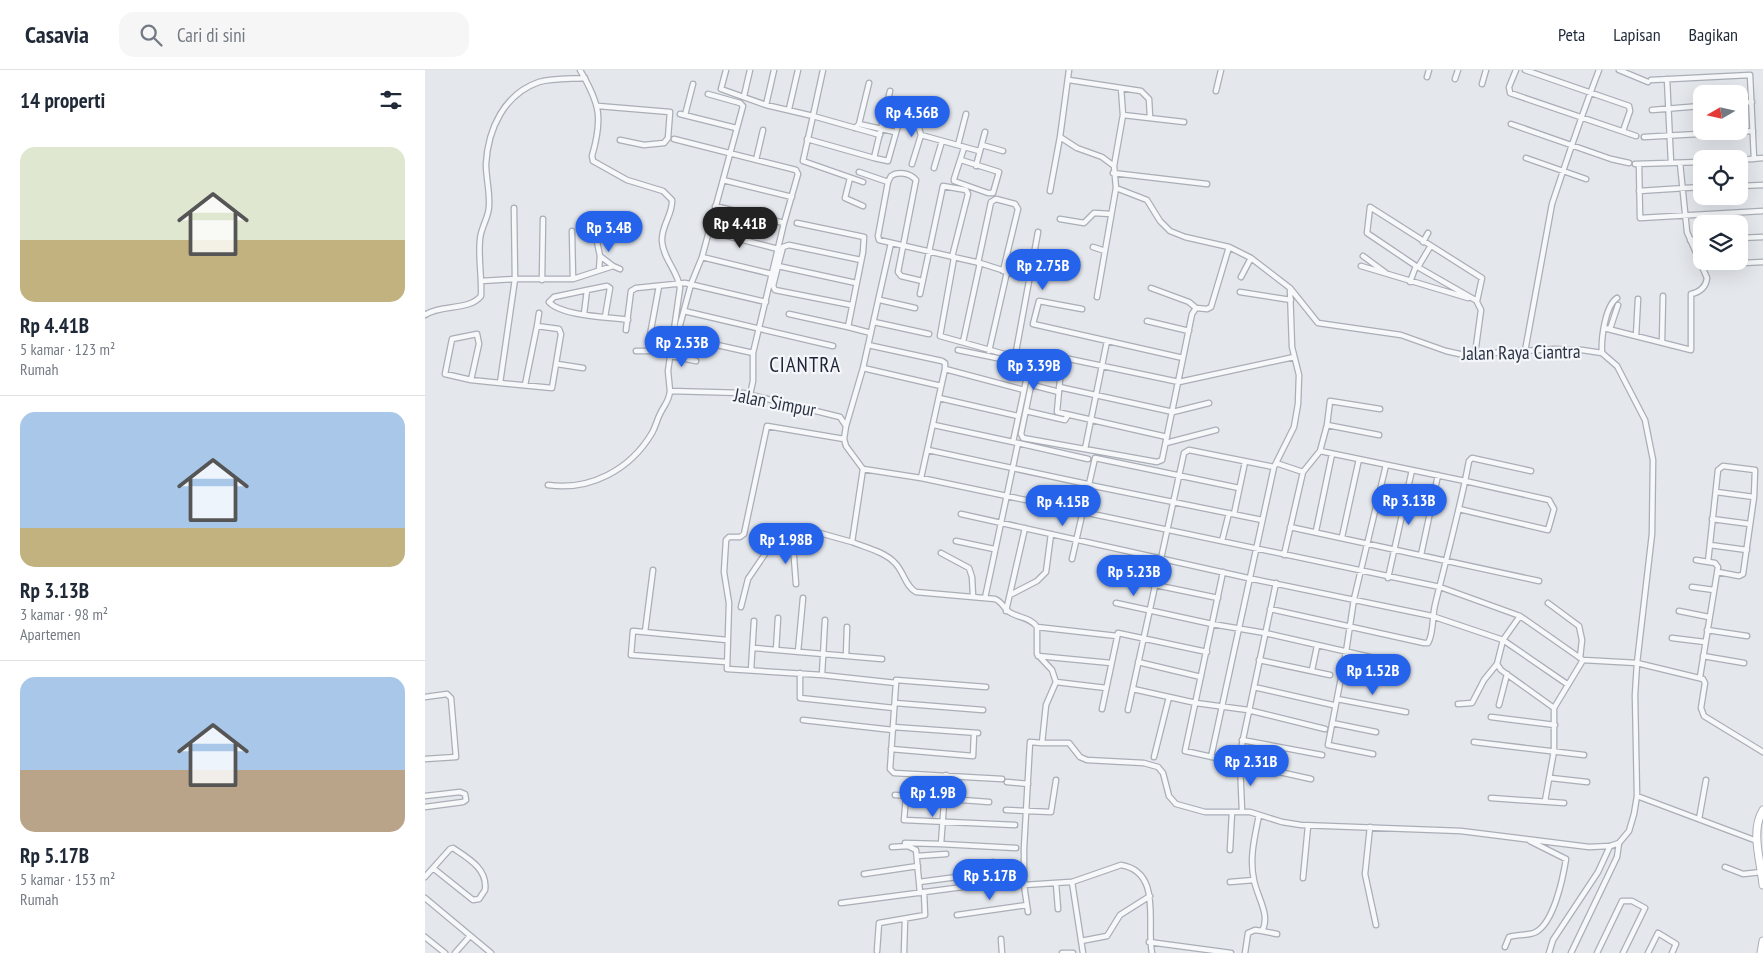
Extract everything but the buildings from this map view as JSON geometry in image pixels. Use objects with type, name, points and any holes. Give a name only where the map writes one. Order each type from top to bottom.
[{"type":"street","points":[[548,485],[564,487],[582,486],[618,468],[641,448],[669,400],[669,371],[680,298],[680,283],[669,264],[662,242],[665,222],[672,203],[670,196],[663,191],[627,180],[593,161],[592,156],[599,128],[598,106],[580,70]]},
{"type":"street","points":[[727,70],[721,89],[766,105],[789,109],[880,135]]},
{"type":"street","points":[[744,96],[750,70]]},
{"type":"street","points":[[766,105],[774,70]]},
{"type":"street","points":[[789,109],[798,70]]},
{"type":"street","points":[[823,70],[803,161],[863,182]]},
{"type":"street","points":[[1050,191],[1069,80],[1069,70]]},
{"type":"street","points":[[1216,91],[1221,70]]},
{"type":"street","points":[[1427,77],[1429,70]]},
{"type":"street","points":[[1455,79],[1457,70]]},
{"type":"street","points":[[1482,84],[1486,70]]},
{"type":"street","points":[[1516,70],[1509,87],[1511,93],[1636,136]]},
{"type":"street","points":[[1525,70],[1629,106],[1630,111],[1623,130]]},
{"type":"street","points":[[1525,351],[1551,204],[1571,143],[1599,70]]},
{"type":"street","points":[[1619,70],[1649,81],[1747,74],[1751,79],[1754,158]]},
{"type":"street","points":[[1639,77],[1642,70]]},
{"type":"street","points":[[425,315],[436,309],[477,300],[481,296],[481,230],[489,208],[486,163],[491,135],[498,116],[515,96],[532,85],[549,80],[585,78]]},
{"type":"street","points":[[1667,79],[1671,163]]},
{"type":"street","points":[[1069,80],[1139,90],[1146,94],[1151,107],[1150,117]]},
{"type":"street","points":[[855,128],[859,124],[869,82]]},
{"type":"street","points":[[693,84],[683,114],[736,128]]},
{"type":"street","points":[[1097,297],[1116,188],[1113,166],[1123,115],[1121,88]]},
{"type":"street","points":[[874,158],[890,90]]},
{"type":"street","points":[[708,94],[742,104],[702,257],[691,284],[677,336],[753,353]]},
{"type":"street","points":[[1748,102],[1752,102]]},
{"type":"street","points":[[598,106],[670,112],[667,138],[664,142],[644,145],[620,140]]},
{"type":"street","points":[[1652,110],[1693,107]]},
{"type":"street","points":[[958,145],[965,114]]},
{"type":"street","points":[[1123,115],[1184,122]]},
{"type":"street","points":[[807,139],[888,162],[895,132],[898,123],[901,122],[920,129],[921,135],[912,164]]},
{"type":"street","points":[[859,124],[895,132]]},
{"type":"street","points":[[1511,124],[1629,163]]},
{"type":"street","points":[[756,160],[763,130]]},
{"type":"street","points":[[1643,137],[1753,131]]},
{"type":"street","points":[[976,166],[985,132]]},
{"type":"street","points":[[921,135],[979,151]]},
{"type":"street","points":[[1060,137],[1077,148],[1102,157],[1113,166]]},
{"type":"street","points":[[674,139],[797,171],[798,177],[784,223],[761,327],[753,353],[753,381],[750,395]]},
{"type":"street","points":[[934,168],[941,141]]},
{"type":"street","points":[[982,145],[1003,151]]},
{"type":"street","points":[[961,160],[1000,173],[993,193],[955,182],[954,179],[965,148]]},
{"type":"street","points":[[1526,158],[1586,179]]},
{"type":"street","points":[[1748,159],[1763,158]]},
{"type":"street","points":[[1693,162],[1637,164],[1640,218],[1763,211]]},
{"type":"street","points":[[1679,163],[1684,188],[1687,232],[1693,247]]},
{"type":"street","points":[[859,172],[888,182]]},
{"type":"street","points":[[1113,173],[1207,184]]},
{"type":"street","points":[[923,281],[899,274],[902,246],[916,179],[905,174],[892,174],[888,182],[877,238],[902,246],[979,263],[1030,279]]},
{"type":"street","points":[[850,178],[845,199],[863,206]]},
{"type":"street","points":[[723,180],[791,197]]},
{"type":"street","points":[[1748,186],[1763,185]]},
{"type":"street","points":[[920,294],[942,187],[966,190],[968,196],[953,257],[939,333],[943,337],[1027,364],[1029,368],[1024,390],[1021,434],[1024,439],[1159,462],[1162,460],[1173,412],[1191,315],[1196,308]]},
{"type":"street","name":"Jalan Raya Ciantra","points":[[1116,188],[1149,202],[1159,221],[1170,231],[1185,237],[1229,247],[1251,258],[1290,288],[1311,316],[1322,325],[1401,335],[1449,352],[1475,354],[1564,349],[1603,353],[1617,366],[1639,405],[1645,420],[1652,449],[1654,488],[1652,534],[1635,695],[1637,796],[1629,831],[1619,843],[1617,857],[1571,953]]},
{"type":"street","points":[[1639,191],[1693,188]]},
{"type":"street","points":[[963,342],[991,202],[996,199],[1015,204],[1018,209],[989,352]]},
{"type":"street","points":[[715,206],[784,223]]},
{"type":"street","points":[[1475,354],[1481,310],[1477,300],[1482,278],[1430,247],[1370,207],[1367,233],[1417,266],[1477,300]]},
{"type":"street","points":[[500,384],[515,279],[514,208]]},
{"type":"street","points":[[1060,219],[1084,223],[1094,213],[1111,214]]},
{"type":"street","points":[[542,280],[543,219]]},
{"type":"street","points":[[797,223],[863,237],[865,241],[848,327]]},
{"type":"street","points":[[572,231],[573,279]]},
{"type":"street","points":[[708,231],[778,249]]},
{"type":"street","points":[[1015,357],[1038,232]]},
{"type":"street","points":[[1423,242],[1428,233]]},
{"type":"street","points":[[597,237],[600,256],[599,270]]},
{"type":"street","points":[[1748,238],[1763,237]]},
{"type":"street","points":[[891,243],[880,300],[844,439],[848,449],[863,469],[921,478],[1440,588],[1519,616],[1581,659],[1637,663],[1700,677],[1705,682],[1701,708],[1704,716],[1763,752]]},
{"type":"street","points":[[851,305],[775,290],[773,286],[782,248],[787,245],[861,260]]},
{"type":"street","points":[[1093,247],[1105,251]]},
{"type":"street","points":[[1151,288],[1189,302],[1196,308],[1207,309],[1211,307],[1229,247]]},
{"type":"street","points":[[1409,282],[1430,247]]},
{"type":"street","points":[[600,256],[613,266],[620,268]]},
{"type":"street","points":[[1363,256],[1390,276]]},
{"type":"street","points":[[702,257],[772,274]]},
{"type":"street","points":[[1241,277],[1251,258]]},
{"type":"street","points":[[1748,263],[1763,262]]},
{"type":"street","points":[[481,281],[573,279],[613,266]]},
{"type":"street","points":[[779,266],[856,283]]},
{"type":"street","points":[[1361,266],[1409,282],[1477,300]]},
{"type":"street","points":[[1604,328],[1691,350],[1691,294],[1702,289],[1706,284],[1707,278],[1703,270]]},
{"type":"street","points":[[626,330],[632,290],[680,283],[766,302]]},
{"type":"street","points":[[650,335],[659,286]]},
{"type":"street","points":[[605,317],[609,287],[587,290],[549,300],[558,309],[584,314],[605,317],[628,320]]},
{"type":"street","points":[[1211,756],[1248,578],[1275,465],[1294,427],[1297,413],[1299,375],[1294,356],[1290,288]]},
{"type":"street","points":[[584,314],[587,290]]},
{"type":"street","points":[[1240,292],[1291,300]]},
{"type":"street","points":[[1662,342],[1663,296]]},
{"type":"street","points":[[1603,353],[1604,328],[1611,305],[1617,298]]},
{"type":"street","points":[[1636,336],[1638,299]]},
{"type":"street","points":[[880,300],[915,308]]},
{"type":"street","points":[[1082,309],[1042,300],[1037,304],[1033,324],[1183,358]]},
{"type":"street","points":[[1610,329],[1618,305]]},
{"type":"street","points":[[684,311],[761,327],[833,346]]},
{"type":"street","points":[[525,385],[539,313]]},
{"type":"street","points":[[789,314],[871,333]]},
{"type":"street","points":[[1147,321],[1189,331]]},
{"type":"street","points":[[874,322],[929,334]]},
{"type":"street","points":[[471,380],[479,344],[479,336],[476,333],[452,339],[445,374],[471,380],[500,384],[552,388],[561,331],[537,326]]},
{"type":"street","points":[[1085,449],[1107,341]]},
{"type":"street","points":[[868,345],[945,363],[934,425],[921,478]]},
{"type":"street","points":[[958,350],[989,352],[1055,365]]},
{"type":"street","points":[[637,351],[671,354],[696,361]]},
{"type":"street","points":[[1055,356],[1101,368],[1179,382],[1294,356]]},
{"type":"street","points":[[1062,358],[1057,411],[1167,437]]},
{"type":"street","points":[[985,598],[1015,443],[1022,414],[1032,386],[1036,361]]},
{"type":"street","points":[[557,364],[583,368]]},
{"type":"street","points":[[863,368],[941,386]]},
{"type":"street","points":[[945,369],[1024,390]]},
{"type":"street","points":[[1032,386],[1096,394],[1173,412],[1209,403]]},
{"type":"street","name":"Jalan Simpur","points":[[670,391],[738,392],[829,413],[843,419],[846,426]]},
{"type":"street","points":[[939,398],[1065,420],[1068,415]]},
{"type":"street","points":[[1284,554],[1303,472],[1320,451],[1327,425],[1329,403],[1332,400],[1380,409]]},
{"type":"street","points":[[934,425],[1088,459]]},
{"type":"street","points":[[1327,425],[1379,435]]},
{"type":"street","points":[[844,439],[767,426],[744,534],[740,537],[729,536],[726,540],[724,572],[729,603],[727,670],[822,674],[896,683]]},
{"type":"street","points":[[1166,443],[1215,430]]},
{"type":"street","points":[[928,450],[1011,469],[1173,500],[1262,520]]},
{"type":"street","points":[[1128,710],[1184,453],[1188,450],[1245,462],[1275,465],[1303,472]]},
{"type":"street","points":[[1320,451],[1549,500],[1554,509],[1548,530],[1459,509]]},
{"type":"street","points":[[1316,531],[1333,454]]},
{"type":"street","points":[[1072,559],[1084,512],[1088,484],[1096,458],[1239,488]]},
{"type":"street","points":[[1270,609],[1426,643],[1431,638],[1433,616],[1448,561],[1469,461],[1472,458],[1531,471]]},
{"type":"street","points":[[1342,537],[1359,459]]},
{"type":"street","points":[[1222,542],[1245,462]]},
{"type":"street","points":[[1373,754],[1328,745],[1354,599],[1387,465]]},
{"type":"street","points":[[1708,562],[1718,470],[1723,466],[1756,471],[1751,524],[1741,576],[1718,572]]},
{"type":"street","points":[[852,542],[863,469]]},
{"type":"street","points":[[1388,578],[1412,470]]},
{"type":"street","points":[[1421,555],[1438,475]]},
{"type":"street","points":[[1716,492],[1754,496]]},
{"type":"street","points":[[961,514],[1248,578],[1433,616],[1503,640],[1567,684]]},
{"type":"street","points":[[1712,518],[1751,524]]},
{"type":"street","points":[[1290,526],[1539,581]]},
{"type":"street","points":[[1006,610],[1025,528]]},
{"type":"street","points":[[741,607],[748,579],[765,552],[793,545],[808,534],[816,532],[852,542],[892,560],[900,568],[909,587],[914,591],[999,600],[1006,610],[1034,622],[1037,627],[1038,656],[1051,669],[1056,682],[1046,705],[1042,743]]},
{"type":"street","points":[[1010,595],[1037,581],[1047,572],[1051,534]]},
{"type":"street","points":[[956,541],[994,548]]},
{"type":"street","points":[[793,545],[797,584]]},
{"type":"street","points":[[1710,545],[1747,550]]},
{"type":"street","points":[[941,554],[969,568],[972,576],[973,596]]},
{"type":"street","points":[[1696,560],[1717,564],[1718,572],[1700,677]]},
{"type":"street","points":[[645,632],[653,570]]},
{"type":"street","points":[[1223,572],[1185,750],[1311,779]]},
{"type":"street","points":[[1107,575],[1217,598]]},
{"type":"street","points":[[1242,811],[1239,763],[1242,740],[1276,583]]},
{"type":"street","points":[[1691,587],[1714,590]]},
{"type":"street","points":[[799,652],[803,598]]},
{"type":"street","points":[[1545,801],[1551,778],[1554,751],[1554,708],[1581,659],[1582,640],[1579,626],[1548,602]]},
{"type":"street","points":[[1116,603],[1212,624],[1265,633],[1405,665]]},
{"type":"street","points":[[1679,611],[1709,617]]},
{"type":"street","points":[[1458,704],[1473,703],[1484,680],[1497,664],[1503,640],[1519,616]]},
{"type":"street","points":[[776,650],[779,618]]},
{"type":"street","points":[[822,674],[825,620]]},
{"type":"street","points":[[751,670],[754,648],[754,621]]},
{"type":"street","points":[[847,627],[847,656]]},
{"type":"street","points":[[1037,627],[1117,636]]},
{"type":"street","points":[[726,662],[631,655],[633,630],[727,640]]},
{"type":"street","points":[[1707,630],[1747,636]]},
{"type":"street","points":[[1102,709],[1117,636],[1121,632],[1207,652]]},
{"type":"street","points":[[1672,638],[1705,642]]},
{"type":"street","points":[[1312,670],[1317,646]]},
{"type":"street","points":[[754,648],[882,659]]},
{"type":"street","points":[[1038,656],[1111,663]]},
{"type":"street","points":[[1703,656],[1744,663]]},
{"type":"street","points":[[1259,660],[1330,675]]},
{"type":"street","points":[[1138,662],[1201,677]]},
{"type":"street","points":[[1497,664],[1507,674],[1554,708]]},
{"type":"street","points":[[800,673],[800,698],[983,710]]},
{"type":"street","points":[[1499,705],[1507,674]]},
{"type":"street","points":[[986,687],[896,680],[890,769],[894,773],[946,775],[1028,784]]},
{"type":"street","points":[[1056,682],[1106,688]]},
{"type":"street","points":[[1254,688],[1333,705]]},
{"type":"street","points":[[1133,689],[1169,698],[1248,710],[1325,729]]},
{"type":"street","points":[[425,697],[447,694],[451,698],[457,757],[425,759]]},
{"type":"street","points":[[1154,757],[1169,698]]},
{"type":"street","points":[[1337,699],[1406,712]]},
{"type":"street","points":[[1491,718],[1555,725]]},
{"type":"street","points":[[803,720],[976,733],[973,756],[891,749]]},
{"type":"street","points":[[1332,723],[1376,732]]},
{"type":"street","points":[[1242,740],[1322,755]]},
{"type":"street","points":[[1027,912],[1024,882],[1030,742],[1069,744],[1082,758],[1097,763],[1152,764],[1163,773],[1169,796],[1173,803],[1193,810],[1242,811],[1259,814],[1282,822],[1308,826],[1461,831],[1568,846],[1610,846],[1619,843]]},
{"type":"street","points":[[1474,742],[1584,755]]},
{"type":"street","points":[[941,844],[946,775]]},
{"type":"street","points":[[1551,778],[1587,782]]},
{"type":"street","points":[[1006,810],[1052,810],[1056,780]]},
{"type":"street","points":[[1699,819],[1706,780]]},
{"type":"street","points":[[425,796],[460,792],[465,794],[466,800],[425,807]]},
{"type":"street","points":[[895,796],[944,801],[989,802]]},
{"type":"street","points":[[1637,796],[1699,819],[1759,845]]},
{"type":"street","points":[[906,797],[904,820],[1015,825]]},
{"type":"street","points":[[1491,798],[1564,802]]},
{"type":"street","points":[[1763,810],[1757,827],[1763,885]]},
{"type":"street","points":[[1231,850],[1232,812]]},
{"type":"street","points":[[1259,814],[1253,848],[1254,880],[1265,919],[1262,931]]},
{"type":"street","points":[[1303,878],[1308,826]]},
{"type":"street","points":[[1369,827],[1365,874],[1376,924]]},
{"type":"street","points":[[1505,947],[1509,937],[1536,932],[1543,925],[1551,912],[1564,869],[1566,859],[1529,840]]},
{"type":"street","points":[[905,843],[1016,848]]},
{"type":"street","points":[[1549,953],[1557,933],[1598,872],[1610,846]]},
{"type":"street","points":[[877,951],[879,923],[925,915],[916,850],[912,847],[892,847]]},
{"type":"street","points":[[425,877],[433,868],[453,848],[479,867],[483,874],[485,890],[479,899],[473,900],[433,868]]},
{"type":"street","points":[[917,856],[946,854]]},
{"type":"street","points":[[993,862],[996,883]]},
{"type":"street","points":[[1083,953],[1072,882],[1121,865],[1138,872],[1150,896],[1152,910],[1149,942],[1152,953]]},
{"type":"street","points":[[864,874],[917,866]]},
{"type":"street","points":[[1725,867],[1742,874],[1761,872]]},
{"type":"street","points":[[919,882],[995,872]]},
{"type":"street","points":[[1230,882],[1254,880]]},
{"type":"street","points":[[841,903],[996,883],[1069,882]]},
{"type":"street","points":[[1056,883],[1058,910]]},
{"type":"street","points":[[1081,940],[1107,936],[1119,915],[1150,896]]},
{"type":"street","points":[[425,898],[491,953]]},
{"type":"street","points":[[1597,953],[1622,902],[1632,901],[1645,908],[1623,953]]},
{"type":"street","points":[[957,915],[1027,905]]},
{"type":"street","points":[[904,953],[905,919]]},
{"type":"street","points":[[1245,953],[1248,933],[1255,930],[1277,934]]},
{"type":"street","points":[[1648,953],[1658,933],[1676,944],[1672,953]]},
{"type":"street","points":[[455,953],[470,936]]},
{"type":"street","points":[[425,937],[445,953]]},
{"type":"street","points":[[1001,939],[1003,953]]},
{"type":"street","points":[[1149,942],[1231,953]]},
{"type":"street","points":[[1761,953],[1763,942]]},
{"type":"street","points":[[1062,953],[1073,953]]},
{"type":"district","name":"CIANTRA","points":[[805,364]]}]
